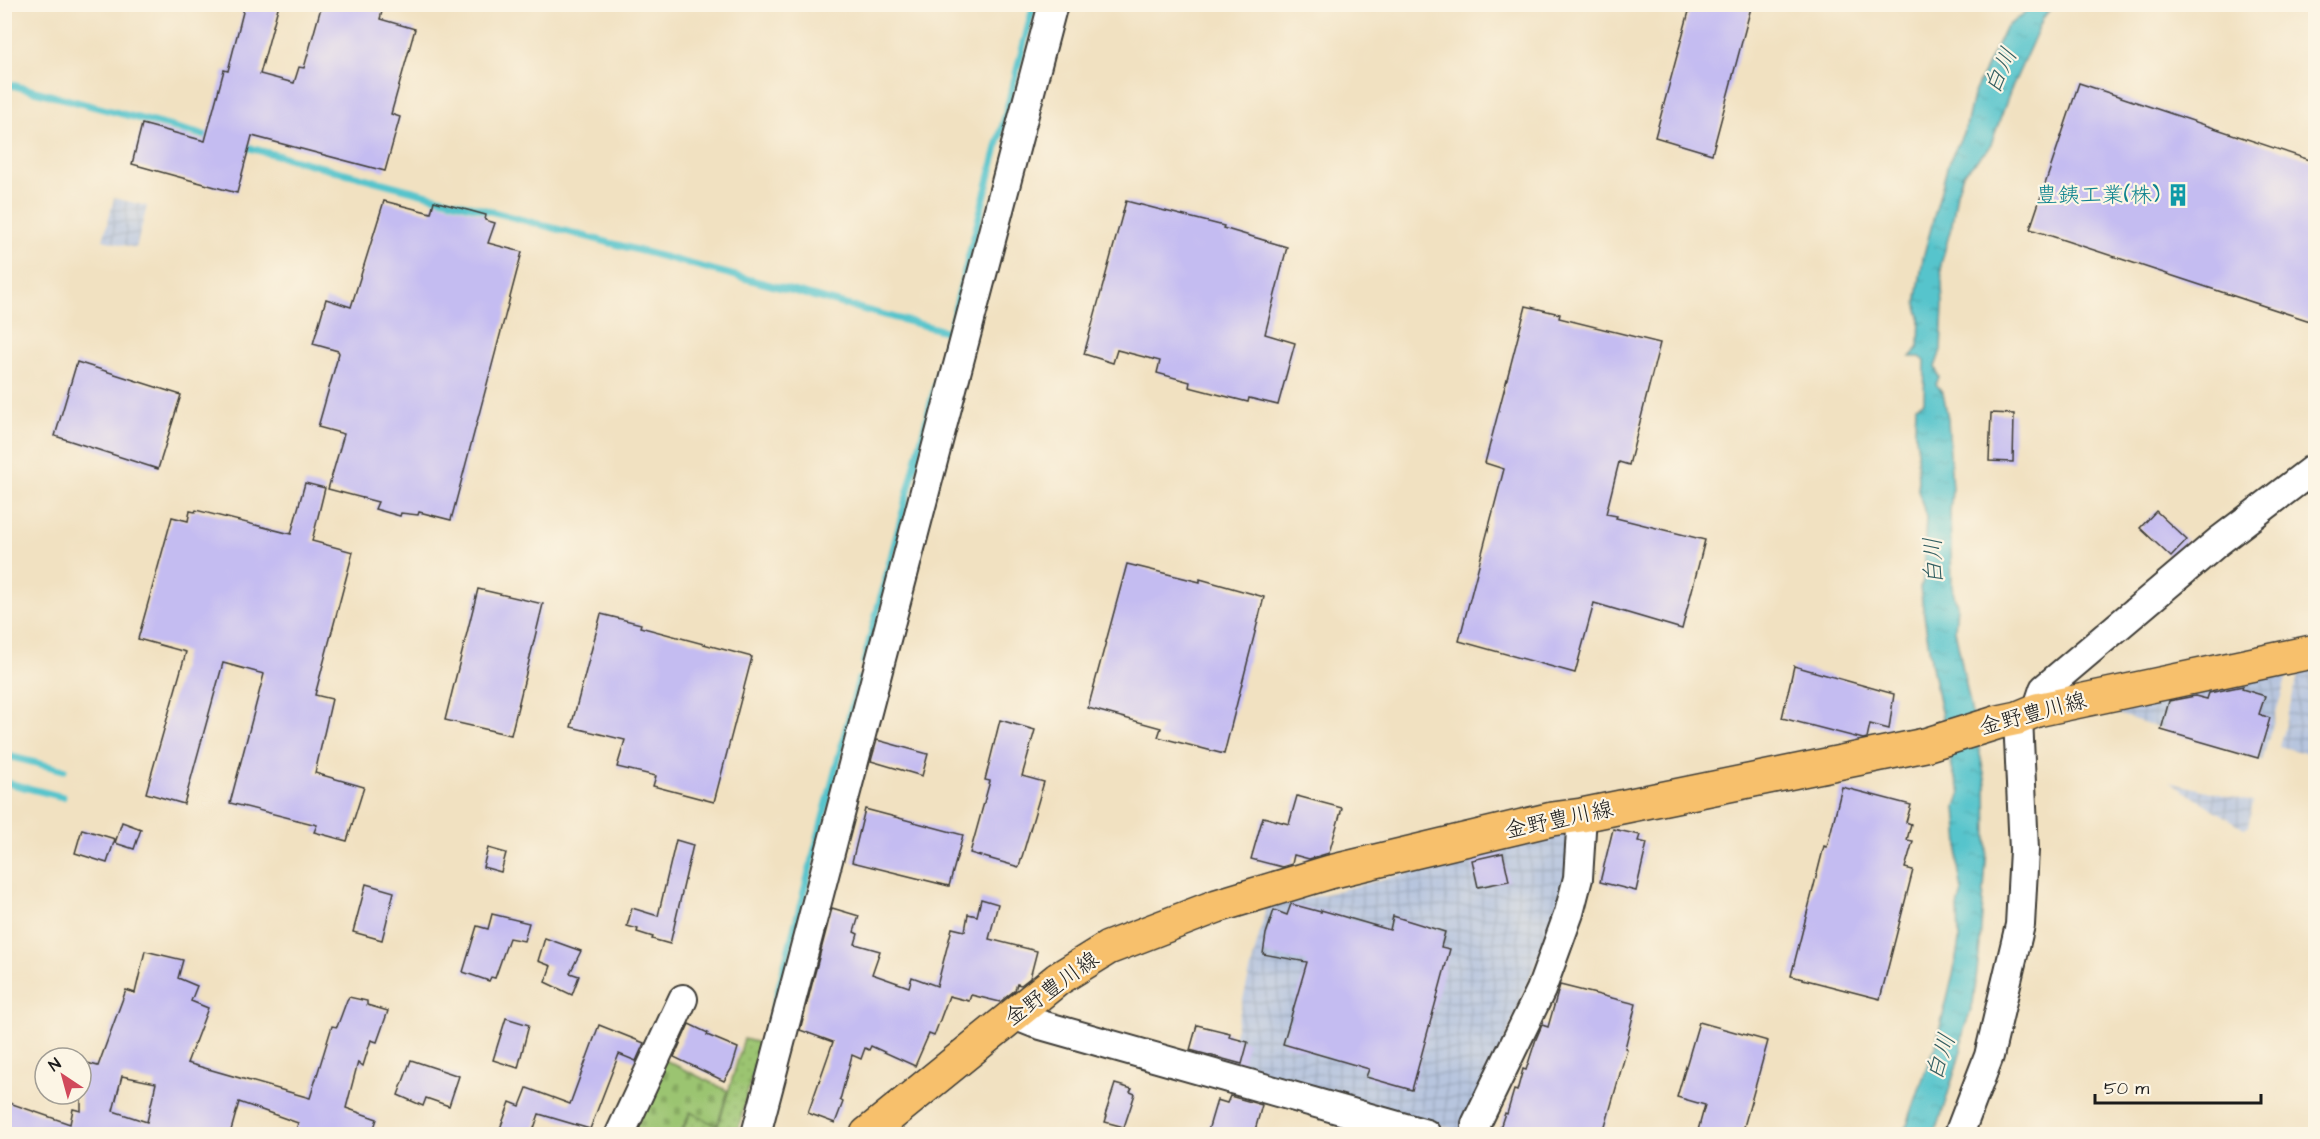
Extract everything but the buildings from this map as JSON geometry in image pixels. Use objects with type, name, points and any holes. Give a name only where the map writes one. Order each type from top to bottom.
[{"type":"main road","name":"金野豊川線","points":[[867,1134],[1058,979],[1108,948],[1217,906],[1330,872],[1552,819],[1582,815],[1925,745],[2018,717],[2316,651]]},
{"type":"street","points":[[756,1134],[1053,4]]},
{"type":"street","points":[[1959,1134],[1989,1056],[2003,1005],[2020,925],[2024,850],[2018,717],[2044,689],[2219,541],[2316,466]]},
{"type":"street","points":[[1476,1134],[1476,1124],[1541,990],[1569,913],[1578,878],[1582,815]]},
{"type":"street","points":[[620,1134],[683,999]]},
{"type":"street","points":[[1014,1015],[1034,1023],[1426,1134]]},
{"type":"shaded area","points":[[114,198],[147,206],[136,248],[103,240]]},
{"type":"shaded area","points":[[2315,656],[2315,756],[2279,746],[2301,665]]},
{"type":"shaded area","points":[[2289,669],[2262,761],[2102,709]]},
{"type":"shaded area","points":[[2169,782],[2253,802],[2248,827],[2244,828]]},
{"type":"shaded area","points":[[1570,832],[1566,883],[1558,907],[1498,1058],[1461,1131],[1225,1071],[1267,904],[1301,900]]},
{"type":"green space","points":[[744,1039],[760,1043],[737,1134],[681,1134],[691,1112],[718,1126]]},
{"type":"green space","points":[[661,1058],[728,1091],[717,1126],[690,1112],[680,1134],[627,1134]]},
{"type":"water","name":"白川","points":[[2054,5],[2043,18],[2010,92],[1990,147],[1963,174],[1941,264],[1943,305],[1941,350],[1935,367],[1939,377],[1936,384],[1943,393],[1948,419],[1952,491],[1950,512],[1952,587],[1957,605],[1955,630],[1986,784],[1987,849],[1973,1003],[1963,1033],[1961,1051],[1939,1123],[1932,1134],[1901,1134],[1908,1122],[1935,1048],[1954,970],[1959,941],[1958,907],[1962,892],[1958,867],[1956,807],[1961,792],[1953,772],[1931,661],[1920,588],[1923,581],[1926,517],[1918,490],[1915,431],[1916,406],[1924,402],[1925,361],[1920,357],[1910,357],[1919,347],[1920,316],[1916,304],[1923,258],[1948,164],[1966,127],[1973,95],[2005,28],[2032,7]]},
{"type":"waterway","points":[[864,662],[1034,4]]},
{"type":"waterway","points":[[4,83],[214,138]]},
{"type":"waterway","points":[[242,146],[949,332]]},
{"type":"waterway","points":[[769,1026],[859,679]]},
{"type":"waterway","points":[[4,755],[64,770]]},
{"type":"waterway","points":[[4,782],[63,797]]},
{"type":"waterway","points":[[756,1076],[765,1044]]},
{"type":"place","name":"豊銕工業(株)","points":[[2178,195]]}]
